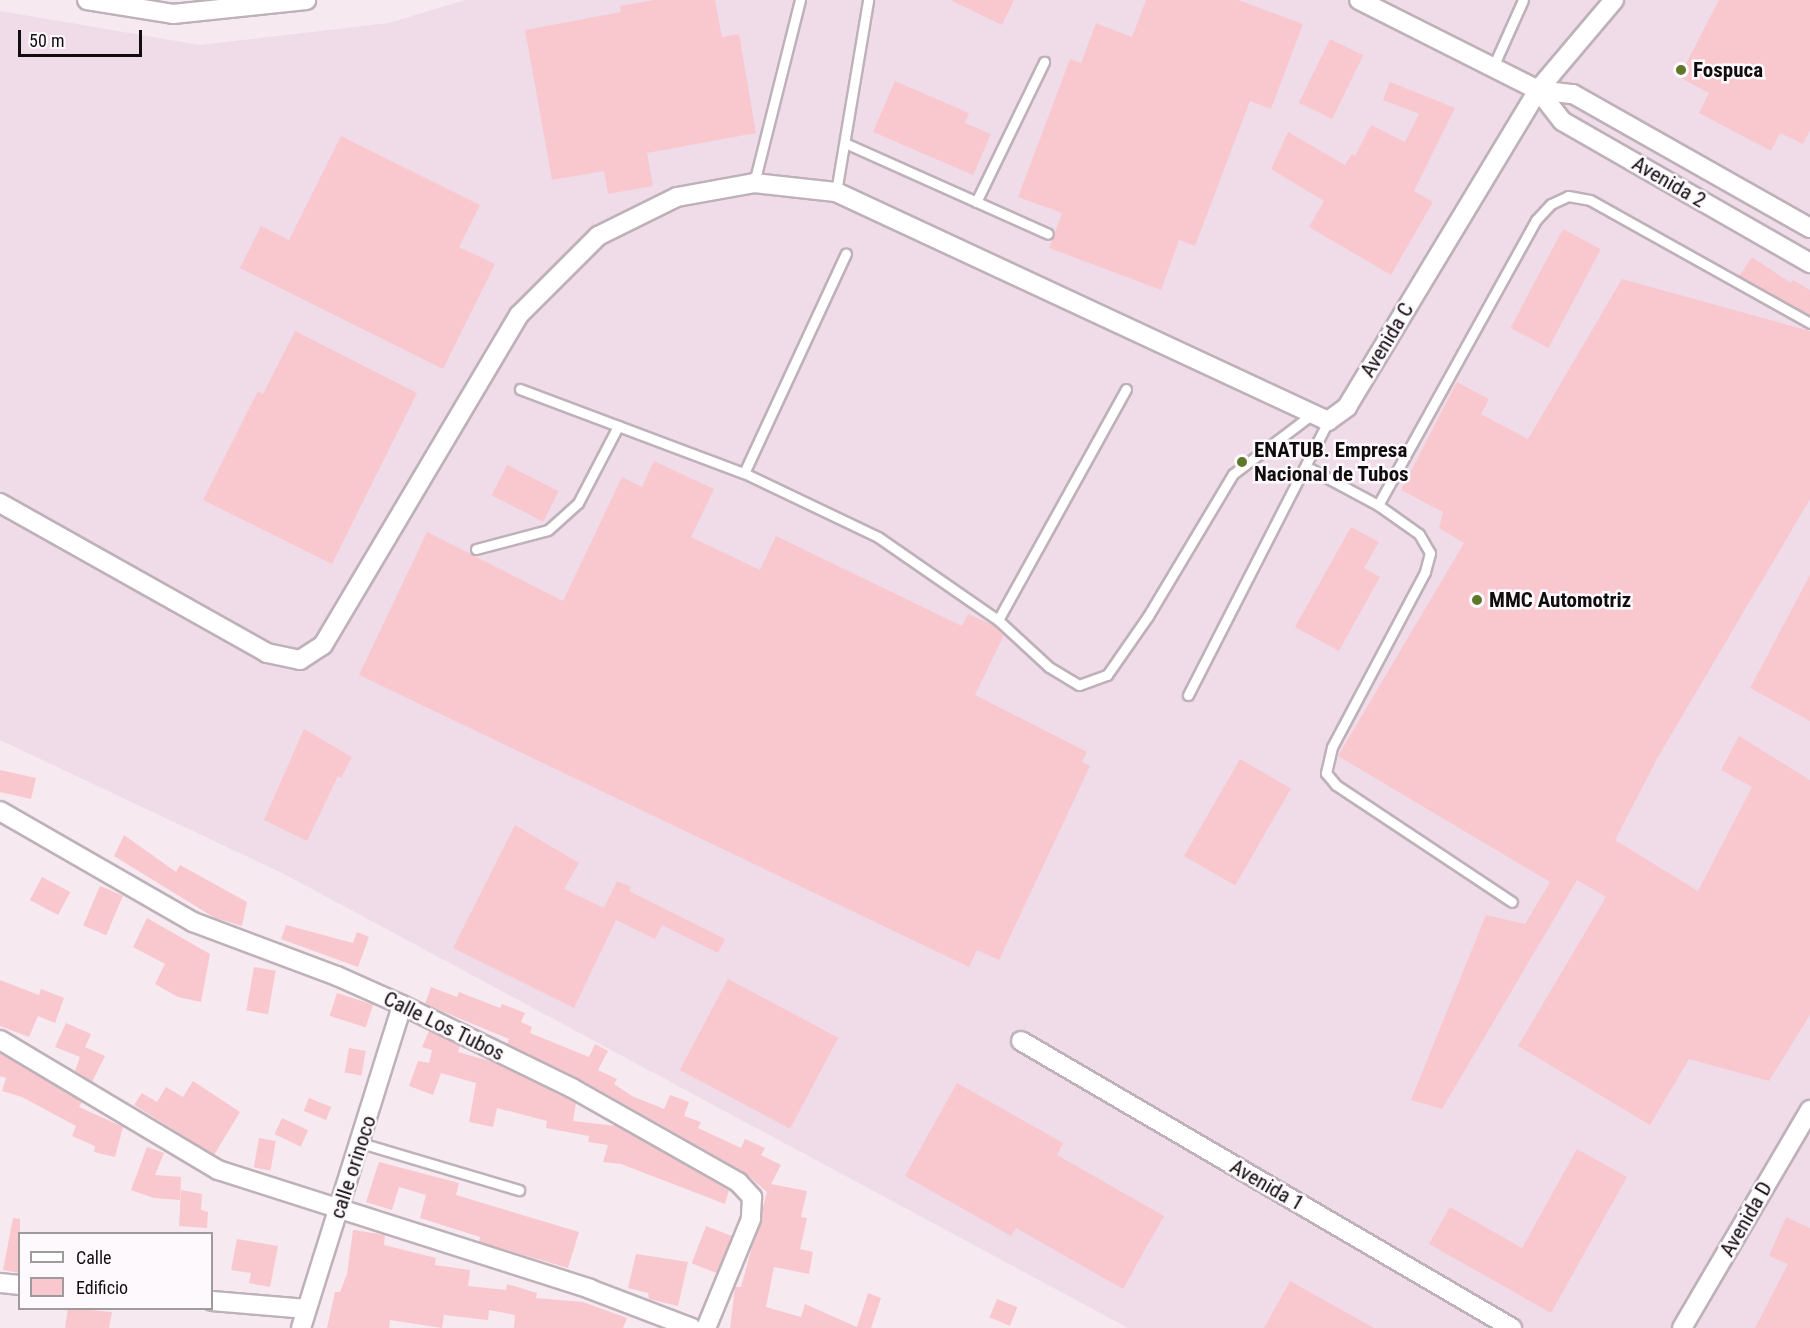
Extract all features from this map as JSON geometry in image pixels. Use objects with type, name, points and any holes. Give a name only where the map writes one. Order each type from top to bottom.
[{"type":"street","points":[[87,0],[173,14],[306,0]]},
{"type":"street","name":"Avenida 2","points":[[1359,0],[1538,90],[1573,94],[1810,228]]},
{"type":"street","name":"Avenida C","points":[[1319,418],[1347,407],[1538,90],[1614,0]]},
{"type":"street","name":"Avenida 2","points":[[1538,90],[1562,121],[1810,263]]},
{"type":"street","points":[[0,503],[267,653],[300,660],[323,645],[519,315],[598,236],[677,197],[754,183],[836,192],[1319,418]]},
{"type":"street","name":"Calle Los Tubos","points":[[0,811],[192,922],[337,976],[402,1005],[572,1088],[738,1182],[752,1197],[751,1219],[706,1328]]},
{"type":"street","name":"calle orinoco","points":[[301,1328],[361,1143],[402,1005]]},
{"type":"street","points":[[0,1040],[218,1170],[338,1212],[590,1289],[692,1328]]},
{"type":"street","name":"Avenida 1","points":[[1021,1041],[1512,1328]]},
{"type":"street","name":"Avenida D","points":[[1682,1328],[1810,1110]]},
{"type":"street","points":[[0,1283],[18,1285]]},
{"type":"street","points":[[213,1301],[307,1309]]},
{"type":"lane","points":[[754,183],[800,0]]},
{"type":"lane","points":[[836,192],[868,0]]},
{"type":"lane","points":[[1493,68],[1523,0]]},
{"type":"lane","points":[[976,202],[1044,62]]},
{"type":"lane","points":[[845,143],[1048,234]]},
{"type":"lane","points":[[1378,505],[1536,220],[1551,204],[1568,196],[1590,200],[1810,322]]},
{"type":"lane","points":[[744,473],[846,253]]},
{"type":"lane","points":[[520,389],[744,473],[878,537],[998,620],[1049,667],[1079,685],[1107,675],[1148,616],[1233,474],[1319,418]]},
{"type":"lane","points":[[998,620],[1126,389]]},
{"type":"lane","name":"Avenida C","points":[[1188,695],[1307,467],[1319,418]]},
{"type":"lane","points":[[476,549],[548,531],[578,503],[618,426]]},
{"type":"lane","points":[[1307,467],[1378,505],[1419,534],[1430,553],[1425,573],[1332,747],[1326,773],[1336,785],[1512,902]]},
{"type":"lane","points":[[361,1143],[519,1190]]},
{"type":"shaded area","points":[[465,0],[1810,0],[1810,1328],[1128,1328],[284,874],[0,740],[0,11],[200,45],[389,23]]},
{"type":"building","points":[[654,0],[715,0],[722,37],[739,34],[756,133],[647,153],[653,186],[608,194],[604,171],[552,180],[525,30],[621,12],[620,6]]},
{"type":"building","points":[[950,0],[1014,0],[1002,25]]},
{"type":"building","points":[[1146,0],[1238,0],[1303,24],[1271,109],[1250,101],[1195,246],[1179,240],[1161,290],[1049,248],[1062,213],[1018,197],[1070,59],[1081,63],[1096,23],[1132,37]]},
{"type":"building","points":[[1719,0],[1810,0],[1810,130],[1803,144],[1780,133],[1771,151],[1699,113],[1709,93],[1679,77]]},
{"type":"building","points":[[1330,39],[1363,55],[1332,119],[1299,103]]},
{"type":"building","points":[[895,81],[969,113],[965,123],[991,134],[973,175],[873,132]]},
{"type":"building","points":[[1390,82],[1455,108],[1414,191],[1433,202],[1391,275],[1309,227],[1324,201],[1271,169],[1288,132],[1345,165],[1352,154],[1355,156],[1371,125],[1405,142],[1419,114],[1383,100]]},
{"type":"building","points":[[341,136],[480,205],[459,247],[495,264],[443,369],[240,268],[261,226],[289,240]]},
{"type":"building","points":[[1563,229],[1601,249],[1548,348],[1510,328]]},
{"type":"building","points":[[1752,257],[1791,283],[1793,280],[1810,290],[1810,315],[1739,276]]},
{"type":"building","points":[[1622,279],[1810,331],[1810,499],[1658,757],[1615,840],[1698,891],[1752,787],[1721,770],[1739,736],[1810,780],[1810,1015],[1769,1081],[1689,1059],[1650,1125],[1518,1046],[1606,897],[1577,880],[1442,1109],[1411,1100],[1486,915],[1525,924],[1550,882],[1338,756],[1464,543],[1439,528],[1443,512],[1401,490],[1457,382],[1489,399],[1481,414],[1528,439]]},
{"type":"building","points":[[295,331],[417,393],[332,564],[203,500],[258,391],[263,394]]},
{"type":"building","points":[[654,461],[714,489],[691,537],[760,570],[776,536],[962,626],[968,614],[995,626],[1004,635],[975,695],[1087,752],[1082,762],[1090,766],[999,960],[977,950],[969,967],[359,675],[427,532],[563,601],[622,477],[642,487]]},
{"type":"building","points":[[507,465],[559,491],[543,522],[492,495]]},
{"type":"building","points":[[1351,527],[1379,542],[1364,568],[1380,577],[1339,651],[1295,627]]},
{"type":"building","points":[[1810,575],[1810,721],[1750,688]]},
{"type":"building","points":[[304,729],[352,757],[341,778],[338,776],[307,841],[264,820]]},
{"type":"building","points":[[1240,759],[1291,789],[1235,885],[1184,856]]},
{"type":"building","points":[[0,770],[36,778],[31,799],[0,792]]},
{"type":"building","points":[[515,825],[579,863],[564,889],[604,908],[617,881],[631,887],[629,891],[725,939],[718,953],[662,925],[655,939],[616,920],[574,1008],[453,948]]},
{"type":"building","points":[[124,835],[176,872],[180,865],[247,902],[242,926],[215,918],[114,856]]},
{"type":"building","points":[[42,877],[70,892],[58,915],[30,900]]},
{"type":"building","points":[[100,886],[123,896],[106,935],[83,926]]},
{"type":"building","points":[[147,918],[210,954],[201,1002],[178,997],[155,984],[165,964],[133,947]]},
{"type":"building","points":[[286,925],[353,943],[357,932],[369,937],[358,967],[281,939]]},
{"type":"building","points":[[254,967],[276,971],[268,1014],[246,1010]]},
{"type":"building","points":[[728,979],[838,1038],[790,1129],[680,1070]]},
{"type":"building","points":[[0,980],[39,995],[41,989],[64,998],[55,1023],[38,1016],[29,1037],[0,1026]]},
{"type":"building","points":[[431,987],[457,997],[459,992],[500,1008],[502,1004],[525,1013],[521,1022],[532,1027],[530,1033],[589,1057],[595,1044],[608,1051],[598,1070],[617,1079],[614,1084],[632,1096],[664,1109],[670,1095],[689,1102],[684,1116],[701,1122],[698,1128],[741,1148],[745,1139],[765,1148],[761,1155],[781,1165],[771,1184],[807,1191],[801,1217],[807,1218],[800,1249],[813,1252],[809,1274],[774,1267],[766,1307],[801,1317],[805,1304],[857,1327],[868,1293],[881,1298],[871,1328],[730,1328],[735,1287],[741,1287],[767,1192],[744,1172],[578,1078],[507,1044],[509,1039],[425,1004]]},
{"type":"building","points":[[337,993],[373,1005],[366,1028],[330,1016]]},
{"type":"building","points":[[66,1023],[91,1034],[85,1047],[105,1056],[92,1082],[75,1071],[80,1057],[55,1047]]},
{"type":"building","points":[[429,1031],[460,1046],[458,1052],[493,1062],[576,1103],[573,1121],[616,1126],[729,1190],[725,1204],[621,1164],[603,1162],[608,1145],[588,1142],[589,1136],[546,1128],[547,1121],[497,1108],[493,1127],[469,1122],[476,1083],[441,1073],[433,1095],[409,1086],[418,1061],[429,1063],[432,1050],[422,1047]]},
{"type":"building","points":[[349,1048],[366,1051],[361,1076],[345,1073]]},
{"type":"building","points":[[0,1053],[82,1102],[79,1107],[123,1127],[115,1157],[94,1152],[95,1146],[72,1136],[76,1126],[22,1097],[2,1091],[6,1078],[0,1076]]},
{"type":"building","points":[[193,1081],[240,1112],[214,1155],[134,1105],[142,1093],[157,1102],[166,1087],[183,1097]]},
{"type":"building","points":[[957,1083],[1063,1143],[1057,1155],[1164,1216],[1123,1289],[1016,1228],[1011,1236],[905,1176]]},
{"type":"building","points":[[309,1098],[331,1107],[326,1120],[304,1111]]},
{"type":"building","points":[[282,1118],[308,1130],[301,1147],[274,1134]]},
{"type":"building","points":[[259,1138],[276,1141],[271,1170],[254,1168]]},
{"type":"building","points":[[147,1147],[164,1153],[155,1175],[181,1177],[180,1200],[154,1198],[131,1190]]},
{"type":"building","points":[[1577,1149],[1627,1177],[1551,1313],[1429,1244],[1450,1207],[1522,1248]]},
{"type":"building","points":[[379,1162],[459,1183],[456,1195],[579,1232],[568,1268],[479,1242],[480,1237],[420,1218],[426,1195],[399,1187],[392,1210],[366,1202]]},
{"type":"building","points":[[181,1190],[202,1194],[201,1210],[208,1212],[207,1228],[179,1226]]},
{"type":"building","points":[[1786,1217],[1810,1228],[1810,1328],[1755,1328],[1788,1264],[1769,1256]]},
{"type":"building","points":[[13,1218],[20,1219],[18,1273],[3,1270]]},
{"type":"building","points":[[706,1226],[732,1236],[718,1273],[692,1263]]},
{"type":"building","points":[[353,1230],[385,1235],[384,1245],[436,1258],[435,1265],[470,1270],[468,1286],[506,1290],[507,1284],[537,1293],[536,1298],[583,1302],[627,1318],[623,1328],[514,1328],[515,1315],[489,1310],[488,1320],[444,1315],[442,1328],[390,1320],[389,1328],[327,1328],[335,1292],[340,1292],[347,1274]]},
{"type":"building","points":[[237,1239],[278,1246],[270,1287],[249,1283],[251,1273],[231,1270]]},
{"type":"building","points":[[636,1254],[688,1262],[678,1306],[649,1299],[648,1293],[628,1288]]},
{"type":"building","points":[[1290,1281],[1374,1328],[1264,1328]]},
{"type":"building","points":[[997,1299],[1017,1307],[1010,1326],[990,1318]]},
{"type":"building","points":[[68,1310],[112,1312],[109,1328],[65,1328]]},
{"type":"place","name":"Fospuca","points":[[1681,70]]},
{"type":"place","name":"ENATUB. Empresa Nacional de Tubos","points":[[1242,462]]},
{"type":"place","name":"MMC Automotriz","points":[[1477,600]]}]
